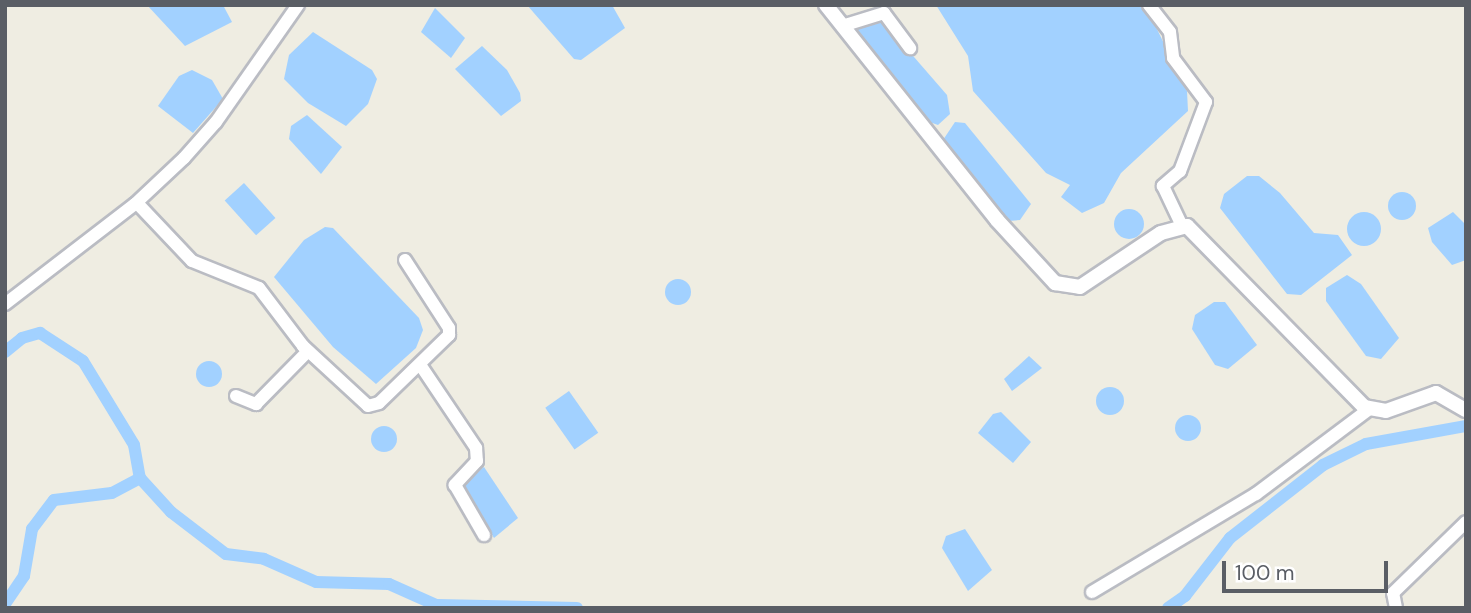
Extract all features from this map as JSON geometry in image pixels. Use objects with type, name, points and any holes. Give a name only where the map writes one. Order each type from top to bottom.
[{"type":"street","points":[[5,304],[137,203],[216,122],[298,5]]},
{"type":"street","points":[[827,5],[997,220],[1061,287],[1080,287],[1161,233],[1182,226],[1199,233],[1368,410],[1386,411],[1436,393],[1464,409]]},
{"type":"street","points":[[1149,5],[1170,32],[1173,58],[1206,102],[1180,171],[1163,186],[1182,226]]},
{"type":"street","points":[[842,26],[884,13],[910,48]]},
{"type":"street","points":[[137,203],[192,261],[259,288],[308,351],[368,406],[379,403],[446,340],[449,328],[405,260]]},
{"type":"street","points":[[236,396],[256,404],[308,351]]},
{"type":"street","points":[[421,366],[476,448],[477,461],[455,485],[484,535]]},
{"type":"street","points":[[1092,592],[1246,501],[1342,434],[1368,410]]},
{"type":"street","points":[[1396,608],[1393,593],[1466,522]]},
{"type":"water","points":[[147,5],[223,5],[232,22],[185,46]]},
{"type":"water","points":[[527,5],[612,5],[625,28],[581,60],[574,59]]},
{"type":"water","points":[[936,5],[1139,5],[1155,25],[1187,91],[1188,111],[1121,173],[1104,203],[1082,213],[1061,197],[1070,185],[1046,173],[973,91],[968,56]]},
{"type":"water","points":[[435,8],[465,38],[451,58],[421,32]]},
{"type":"water","points":[[881,19],[947,95],[950,114],[938,125],[924,120],[856,32],[858,26]]},
{"type":"water","points":[[313,32],[372,70],[377,79],[368,104],[346,126],[308,103],[284,79],[289,55]]},
{"type":"water","points":[[482,46],[507,70],[520,93],[521,101],[501,116],[455,69]]},
{"type":"water","points":[[192,70],[212,80],[223,99],[193,133],[158,106],[179,76]]},
{"type":"water","points":[[307,115],[342,147],[321,174],[289,139],[291,126]]},
{"type":"water","points":[[955,122],[965,123],[1031,204],[1020,220],[1009,221],[943,140]]},
{"type":"water","points":[[1247,176],[1259,176],[1280,193],[1314,233],[1338,235],[1352,255],[1301,295],[1287,294],[1220,208],[1224,194]]},
{"type":"water","points":[[244,183],[275,218],[256,235],[225,200]]},
{"type":"water","points":[[1402,192],[1412,196],[1416,206],[1412,216],[1402,220],[1392,216],[1388,206],[1392,196]]},
{"type":"water","points":[[1129,209],[1140,213],[1144,224],[1140,235],[1129,239],[1118,235],[1114,224],[1118,213]]},
{"type":"water","points":[[1364,212],[1376,217],[1381,229],[1376,241],[1364,246],[1352,241],[1347,229],[1352,217]]},
{"type":"water","points":[[1453,212],[1466,225],[1466,260],[1452,265],[1432,242],[1428,228]]},
{"type":"water","points":[[325,227],[333,228],[419,318],[423,330],[416,348],[376,384],[333,347],[274,277],[304,240]]},
{"type":"water","points":[[1347,275],[1361,284],[1399,338],[1381,359],[1366,356],[1326,301],[1326,288]]},
{"type":"water","points":[[678,279],[687,283],[691,292],[687,301],[678,305],[669,301],[665,292],[669,283]]},
{"type":"water","points":[[1214,302],[1225,302],[1257,345],[1228,369],[1215,365],[1192,329],[1195,315]]},
{"type":"water","points":[[1029,356],[1042,368],[1012,391],[1004,379]]},
{"type":"water","points":[[209,361],[218,365],[222,374],[218,383],[209,387],[200,383],[196,374],[200,365]]},
{"type":"water","points":[[1110,387],[1120,391],[1124,401],[1120,411],[1110,415],[1100,411],[1096,401],[1100,391]]},
{"type":"water","points":[[569,391],[598,433],[574,449],[545,408]]},
{"type":"water","points":[[1001,412],[1031,442],[1013,463],[978,433],[993,414]]},
{"type":"water","points":[[1188,415],[1197,419],[1201,428],[1197,437],[1188,441],[1179,437],[1175,428],[1179,419]]},
{"type":"water","points":[[384,426],[394,429],[397,439],[394,449],[384,452],[374,449],[371,439],[374,429]]},
{"type":"water","points":[[484,467],[518,518],[494,538],[461,484]]},
{"type":"water","points":[[965,529],[992,570],[968,591],[942,548],[946,536]]},
{"type":"waterway","points":[[5,352],[22,338],[40,333],[83,361],[134,445],[140,478],[171,512],[226,554],[264,559],[316,582],[389,584],[436,605],[577,608]]},
{"type":"waterway","points":[[1168,608],[1185,596],[1230,538],[1323,465],[1366,444],[1466,426]]},
{"type":"waterway","points":[[5,604],[24,576],[32,529],[54,500],[112,493],[140,478]]}]
